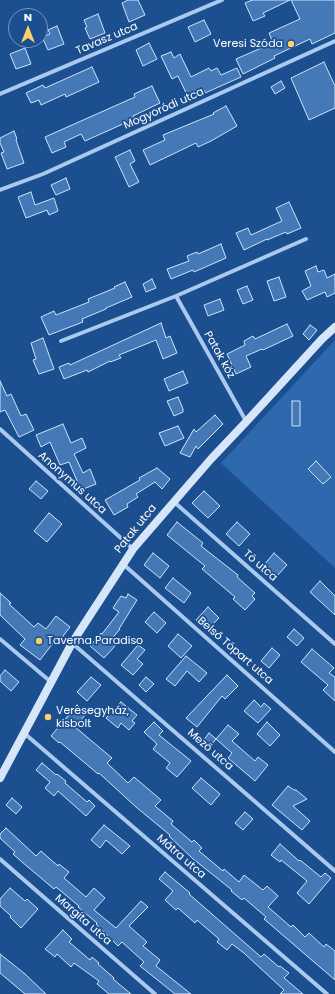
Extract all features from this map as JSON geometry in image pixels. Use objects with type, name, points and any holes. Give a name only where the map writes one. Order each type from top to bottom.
[{"type":"street","name":"Tavasz utca","points":[[0,94],[222,0]]},
{"type":"street","name":"Mogyoródi utca","points":[[0,190],[43,174],[335,41]]},
{"type":"street","points":[[61,341],[176,296],[306,239]]},
{"type":"street","name":"Patak köz","points":[[176,296],[246,422]]},
{"type":"street","name":"Patak utca","points":[[0,778],[72,643],[133,549],[173,501],[322,339],[335,327]]},
{"type":"street","name":"Anonymus utca","points":[[0,430],[133,549]]},
{"type":"street","name":"Tó utca","points":[[173,501],[335,644]]},
{"type":"street","name":"Belső Tópart utca","points":[[123,564],[335,752]]},
{"type":"street","points":[[0,639],[51,682]]},
{"type":"street","name":"Mező utca","points":[[72,643],[335,871]]},
{"type":"street","name":"Mátra utca","points":[[24,733],[327,994]]},
{"type":"street","name":"Margita utca","points":[[0,859],[155,994]]},
{"type":"shaded area","points":[[335,340],[335,568],[221,463]]},
{"type":"building","points":[[128,0],[138,0],[145,15],[129,22],[122,3]]},
{"type":"building","points":[[252,0],[290,0],[263,13],[265,16],[253,21],[245,3]]},
{"type":"building","points":[[291,0],[335,0],[335,33],[312,44],[310,39],[274,56],[275,58],[243,74],[236,59],[273,43],[269,33],[300,19]]},
{"type":"building","points":[[98,14],[105,33],[90,39],[85,28],[87,27],[84,20]]},
{"type":"building","points":[[204,20],[211,34],[195,42],[188,27]]},
{"type":"building","points":[[57,26],[64,44],[48,50],[48,35],[50,34],[48,30]]},
{"type":"building","points":[[149,43],[157,59],[143,66],[136,50]]},
{"type":"building","points":[[25,48],[31,64],[16,69],[10,54]]},
{"type":"building","points":[[171,52],[174,58],[180,54],[191,77],[209,68],[211,71],[217,68],[221,75],[237,68],[241,77],[205,93],[204,90],[188,97],[178,76],[172,79],[161,56]]},
{"type":"building","points":[[324,62],[335,86],[335,108],[309,120],[291,78]]},
{"type":"building","points":[[92,67],[99,82],[66,97],[65,94],[41,105],[39,100],[31,103],[26,93],[43,85],[45,88]]},
{"type":"building","points":[[281,81],[285,88],[275,94],[271,87]]},
{"type":"building","points":[[152,86],[160,103],[133,116],[134,119],[85,141],[81,134],[64,142],[66,147],[52,153],[45,137],[135,97],[134,94]]},
{"type":"building","points":[[226,106],[237,126],[198,147],[196,143],[150,165],[143,150],[165,140],[163,135],[214,114],[213,113]]},
{"type":"building","points":[[14,131],[24,163],[7,169],[1,153],[4,152],[0,143],[0,138]]},
{"type":"building","points":[[130,150],[135,161],[130,164],[139,182],[129,187],[115,157]]},
{"type":"building","points":[[66,178],[70,189],[56,195],[51,185]]},
{"type":"building","points":[[31,192],[35,205],[54,198],[58,211],[49,215],[47,210],[26,218],[18,197]]},
{"type":"building","points":[[289,202],[301,228],[287,234],[286,232],[267,239],[244,250],[236,233],[248,228],[251,235],[282,221],[276,208]]},
{"type":"building","points":[[221,244],[226,258],[194,272],[193,270],[171,279],[167,269],[189,261],[187,256],[197,252],[198,254]]},
{"type":"building","points":[[316,266],[318,272],[324,270],[327,278],[335,274],[335,293],[327,297],[325,292],[307,300],[302,291],[311,286],[305,271]]},
{"type":"building","points":[[279,277],[286,297],[274,301],[267,281]]},
{"type":"building","points":[[152,279],[156,288],[146,292],[143,284]]},
{"type":"building","points":[[125,282],[132,297],[82,319],[83,322],[49,335],[41,317],[54,311],[56,315],[89,302],[88,299],[115,288],[114,287]]},
{"type":"building","points":[[247,286],[253,300],[243,304],[237,290]]},
{"type":"building","points":[[220,299],[224,310],[208,316],[204,305]]},
{"type":"building","points":[[161,323],[166,338],[170,336],[177,353],[163,359],[156,340],[119,355],[121,358],[110,361],[88,372],[87,370],[64,379],[59,367],[69,363],[70,365]]},
{"type":"building","points":[[287,324],[293,336],[246,356],[251,367],[236,374],[227,354],[245,345],[244,341],[253,336],[255,339]]},
{"type":"building","points":[[310,325],[317,330],[309,340],[303,334]]},
{"type":"building","points":[[43,338],[54,369],[39,374],[33,360],[36,359],[31,343]]},
{"type":"building","points":[[183,371],[188,383],[169,391],[164,379]]},
{"type":"building","points":[[0,381],[7,396],[11,394],[21,416],[26,414],[34,430],[19,437],[5,410],[0,412]]},
{"type":"building","points":[[178,397],[183,412],[174,416],[167,401]]},
{"type":"building","points":[[292,401],[300,401],[300,426],[292,426]]},
{"type":"building","points":[[215,415],[223,424],[198,449],[196,446],[190,457],[180,453],[194,429],[196,432]]},
{"type":"building","points":[[63,424],[71,443],[82,438],[86,448],[74,454],[83,473],[90,469],[96,484],[81,490],[69,462],[60,465],[50,442],[41,447],[36,435]]},
{"type":"building","points":[[178,426],[184,438],[165,446],[159,433]]},
{"type":"building","points":[[316,461],[331,477],[323,484],[308,469]]},
{"type":"building","points":[[157,468],[170,479],[162,489],[155,482],[136,494],[138,497],[127,504],[128,507],[114,515],[105,500],[140,480],[139,478]]},
{"type":"building","points":[[36,481],[48,491],[41,499],[29,489]]},
{"type":"building","points":[[204,491],[220,506],[208,518],[192,503]]},
{"type":"building","points":[[49,513],[62,524],[47,542],[34,531]]},
{"type":"building","points":[[177,522],[203,543],[201,546],[238,575],[237,577],[255,593],[252,596],[255,599],[245,610],[233,599],[235,597],[202,569],[205,566],[167,535]]},
{"type":"building","points":[[237,522],[250,534],[239,546],[226,534]]},
{"type":"building","points":[[153,553],[169,566],[160,578],[144,565]]},
{"type":"building","points":[[274,553],[287,565],[277,576],[264,565]]},
{"type":"building","points":[[173,578],[191,593],[184,603],[165,588]]},
{"type":"building","points":[[320,581],[335,596],[335,615],[310,592]]},
{"type":"building","points":[[0,593],[11,603],[9,604],[34,627],[38,623],[46,629],[56,616],[70,627],[60,640],[57,638],[40,660],[20,645],[25,639],[0,615]]},
{"type":"building","points":[[128,594],[137,600],[120,629],[110,641],[116,645],[104,658],[90,646],[101,633],[102,634],[119,612],[113,608],[121,596],[126,598]]},
{"type":"building","points":[[208,607],[219,618],[207,630],[196,620]]},
{"type":"building","points":[[154,612],[166,623],[157,633],[145,622]]},
{"type":"building","points":[[294,629],[304,638],[297,646],[287,637]]},
{"type":"building","points":[[178,634],[192,646],[181,658],[168,646]]},
{"type":"building","points":[[138,645],[145,650],[137,659],[143,664],[133,675],[121,665]]},
{"type":"building","points":[[272,648],[280,655],[269,668],[261,661]]},
{"type":"building","points":[[312,649],[334,668],[329,673],[335,677],[335,701],[323,690],[328,685],[301,662]]},
{"type":"building","points":[[186,656],[207,673],[199,682],[187,671],[175,686],[166,679]]},
{"type":"building","points":[[5,670],[19,682],[11,691],[0,681],[0,676]]},
{"type":"building","points":[[227,675],[238,686],[225,699],[222,696],[197,727],[186,718]]},
{"type":"building","points":[[91,677],[101,685],[87,701],[77,692]]},
{"type":"building","points":[[146,677],[154,684],[146,692],[139,685]]},
{"type":"building","points":[[254,700],[261,707],[264,703],[271,709],[258,723],[244,711]]},
{"type":"building","points":[[121,702],[137,715],[132,721],[135,723],[129,730],[121,723],[118,728],[106,718]]},
{"type":"building","points":[[77,705],[86,714],[75,727],[112,758],[107,763],[128,783],[134,777],[161,800],[155,806],[173,821],[171,824],[192,842],[194,840],[202,848],[199,851],[239,882],[244,875],[263,890],[267,886],[278,896],[268,907],[291,927],[293,925],[305,937],[309,933],[324,947],[326,944],[335,951],[335,980],[264,919],[266,917],[244,898],[242,900],[231,891],[232,890],[192,858],[169,836],[170,835],[136,807],[99,773],[98,774],[51,736]]},
{"type":"building","points":[[154,722],[163,731],[159,735],[191,761],[177,777],[166,768],[170,763],[153,749],[157,744],[144,732]]},
{"type":"building","points":[[267,722],[280,735],[270,746],[257,734]]},
{"type":"building","points":[[228,725],[239,734],[232,741],[255,761],[258,757],[268,765],[255,781],[228,758],[232,753],[216,739]]},
{"type":"building","points":[[209,733],[216,739],[209,748],[202,742]]},
{"type":"building","points":[[42,763],[66,781],[65,783],[87,802],[89,800],[95,806],[86,816],[58,791],[54,796],[45,788],[50,782],[36,770]]},
{"type":"building","points":[[201,778],[220,794],[211,805],[192,788]]},
{"type":"building","points":[[288,786],[296,790],[307,799],[293,806],[310,821],[302,830],[272,805]]},
{"type":"building","points":[[12,798],[22,807],[16,814],[6,805]]},
{"type":"building","points":[[245,812],[253,819],[243,830],[235,823]]},
{"type":"building","points":[[104,825],[130,846],[122,854],[106,840],[100,848],[91,840]]},
{"type":"building","points":[[6,828],[36,856],[41,851],[58,866],[59,864],[69,872],[64,878],[86,897],[94,888],[105,898],[94,910],[116,928],[141,901],[148,907],[129,926],[147,942],[143,946],[160,960],[156,966],[191,994],[175,994],[140,966],[144,962],[122,942],[118,946],[96,924],[97,923],[78,907],[79,906],[56,887],[54,889],[13,854],[15,852],[0,838],[0,834]]},
{"type":"building","points":[[280,844],[299,861],[300,860],[321,877],[325,873],[331,878],[309,904],[297,893],[307,881],[281,860],[280,862],[271,855]]},
{"type":"building","points":[[165,872],[261,957],[264,954],[279,967],[280,966],[289,973],[284,978],[303,994],[280,994],[284,990],[244,953],[232,944],[227,950],[217,942],[219,939],[197,920],[195,923],[178,908],[176,910],[165,900],[173,891],[159,879]]},
{"type":"building","points":[[10,888],[25,901],[27,899],[38,909],[21,928],[0,906],[0,899]]},
{"type":"building","points":[[63,930],[72,939],[69,942],[90,960],[92,957],[114,978],[113,979],[131,994],[109,994],[97,984],[99,981],[74,963],[71,967],[57,954],[55,957],[45,949]]},
{"type":"building","points":[[0,954],[25,974],[46,994],[25,994],[0,973]]},
{"type":"place","name":"Veresi Szóda","points":[[291,44]]},
{"type":"place","name":"Taverna Paradiso","points":[[39,641]]},
{"type":"place","name":"Veresegyház, kisbolt","points":[[48,717]]}]
